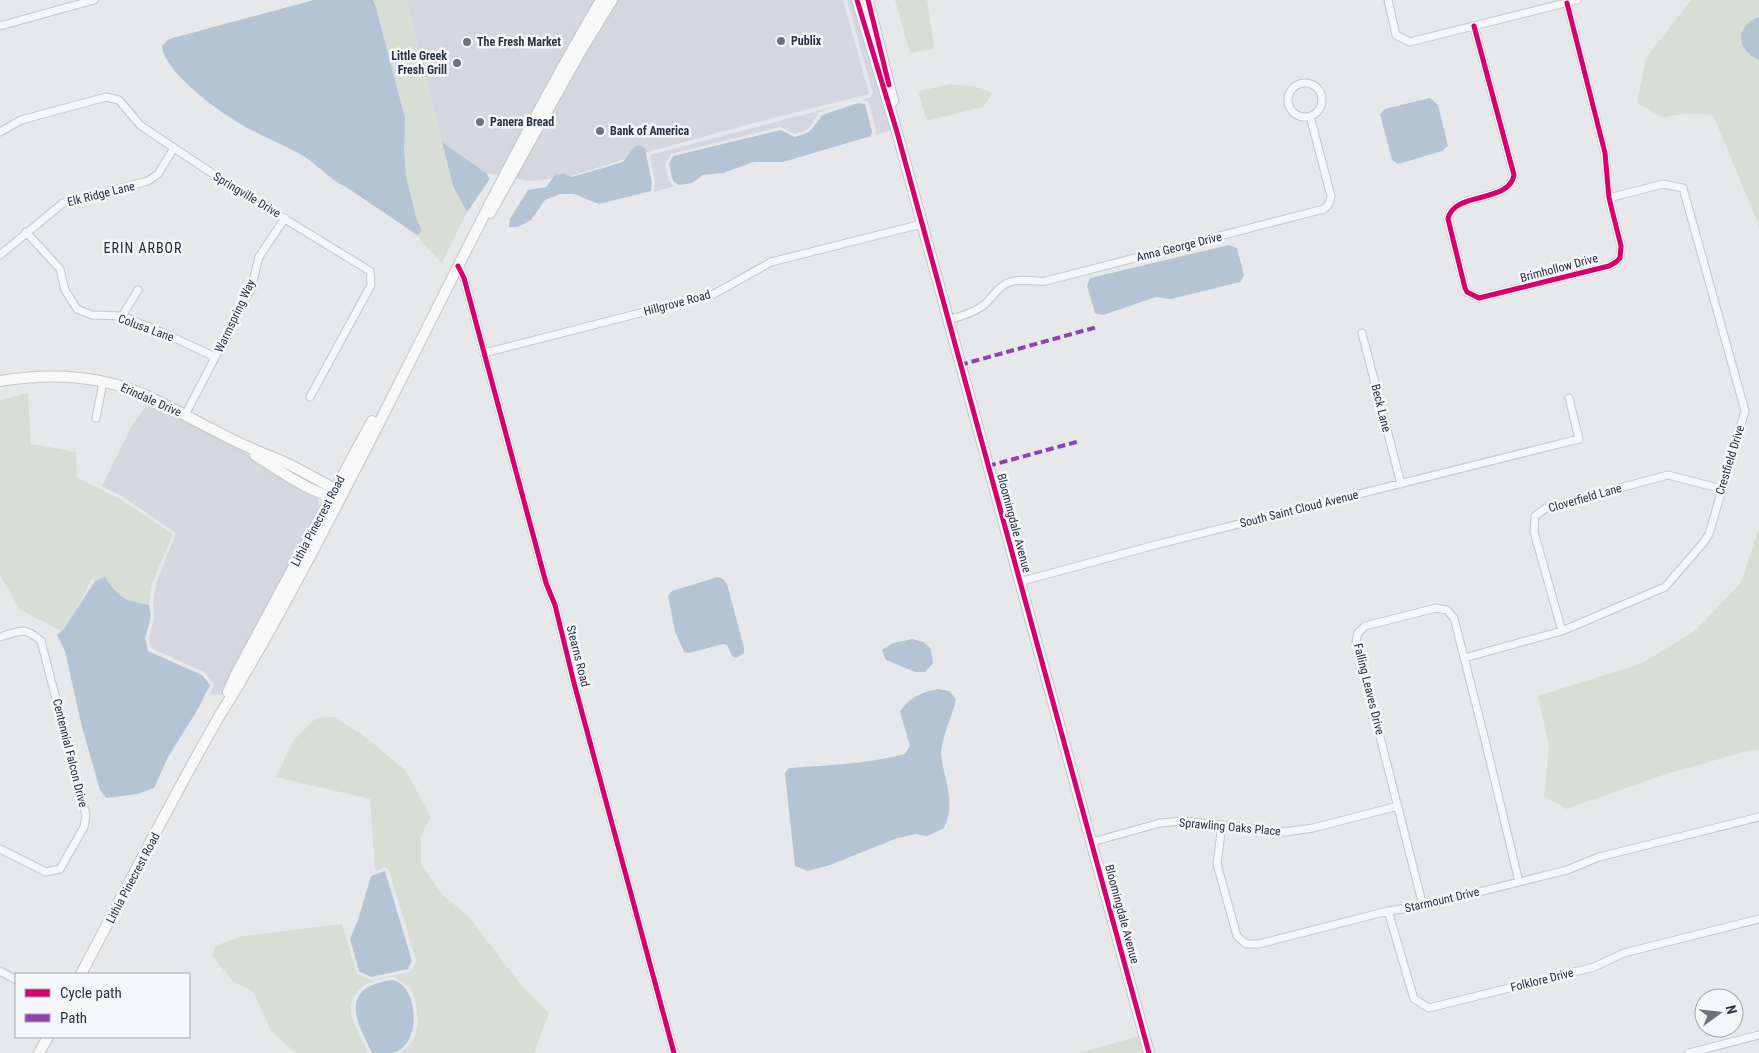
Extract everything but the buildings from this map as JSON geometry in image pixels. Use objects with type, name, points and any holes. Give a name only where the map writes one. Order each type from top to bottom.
[{"type":"main road","name":"Lithia Pinecrest Road","points":[[82,973],[212,728],[271,627],[335,495],[474,237],[504,174],[601,0]]},
{"type":"main road","name":"Lithia Pinecrest Road","points":[[474,237],[497,203],[583,47],[612,0]]},
{"type":"main road","name":"Bloomingdale Avenue","points":[[856,0],[897,132],[1150,1053]]},
{"type":"main road","points":[[868,0],[890,90],[897,132]]},
{"type":"main road","name":"Erindale Drive","points":[[0,381],[54,376],[103,382],[143,394],[236,442],[285,462],[335,495]]},
{"type":"main road","name":"Erindale Drive","points":[[236,442],[281,472],[318,492],[335,495]]},
{"type":"main road","points":[[318,492],[322,498],[324,508]]},
{"type":"main road","name":"Lithia Pinecrest Road","points":[[212,728],[236,674],[324,508],[335,495]]},
{"type":"main road","points":[[39,1053],[47,1038]]},
{"type":"street","points":[[0,26],[94,0]]},
{"type":"street","points":[[1388,0],[1396,35],[1410,42],[1577,0]]},
{"type":"street","name":"Brimhollow Drive","points":[[1474,26],[1514,175],[1513,182],[1506,189],[1457,206],[1448,219],[1465,288],[1474,297],[1485,298],[1609,266],[1620,258],[1621,246],[1609,198],[1605,153],[1566,3]]},
{"type":"street","points":[[1299,84],[1312,84],[1322,96],[1320,109],[1310,116],[1297,115],[1289,105],[1290,92],[1299,84]]},
{"type":"street","name":"Springville Drive","points":[[0,132],[21,120],[106,97],[119,100],[140,124],[174,148],[239,191],[370,271],[371,285],[310,397]]},
{"type":"street","name":"Anna George Drive","points":[[948,320],[982,307],[1000,287],[1009,282],[1018,280],[1046,281],[1324,210],[1330,204],[1331,196],[1310,116]]},
{"type":"street","name":"Elk Ridge Lane","points":[[0,255],[63,203],[148,181],[158,174],[174,148]]},
{"type":"street","name":"Crestfield Drive","points":[[1464,658],[1562,631],[1665,587],[1704,542],[1708,534],[1745,412],[1683,188],[1663,184],[1609,198]]},
{"type":"street","name":"Warmspring Way","points":[[185,415],[251,289],[259,257],[286,218]]},
{"type":"street","name":"Hillgrove Road","points":[[484,353],[714,294],[771,262],[922,224]]},
{"type":"street","name":"Colusa Lane","points":[[26,232],[60,270],[65,290],[78,309],[92,315],[122,316],[215,357]]},
{"type":"street","name":"Stearns Road","points":[[458,266],[464,278],[546,583],[555,605],[574,683],[674,1053]]},
{"type":"street","points":[[122,316],[138,290]]},
{"type":"street","name":"Beck Lane","points":[[1362,333],[1401,484]]},
{"type":"street","points":[[96,418],[103,382]]},
{"type":"street","name":"South Saint Cloud Avenue","points":[[1020,582],[1155,545],[1579,440],[1569,398]]},
{"type":"street","name":"Cloverfield Lane","points":[[1562,631],[1534,532],[1535,516],[1546,508],[1668,475],[1722,488]]},
{"type":"street","name":"Falling Leaves Drive","points":[[1423,906],[1356,642],[1358,633],[1365,626],[1436,608],[1447,610],[1454,618],[1520,882]]},
{"type":"street","name":"Centennial Falcon Drive","points":[[0,637],[22,630],[32,633],[41,641],[86,815],[84,827],[60,869],[46,872],[0,849]]},
{"type":"street","name":"Sprawling Oaks Place","points":[[1092,842],[1160,823],[1183,821],[1285,832],[1313,828],[1398,806]]},
{"type":"street","name":"Starmount Drive","points":[[1222,825],[1217,864],[1237,936],[1246,944],[1259,944],[1388,911],[1423,906],[1567,870],[1599,857],[1759,816]]},
{"type":"street","name":"Folklore Drive","points":[[1388,911],[1414,999],[1429,1008],[1594,967],[1624,953],[1759,919]]},
{"type":"street","points":[[0,971],[15,979]]},
{"type":"street","points":[[1689,1053],[1759,1035]]},
{"type":"shaded area","points":[[370,0],[406,0],[453,185],[467,212],[442,263],[420,241]]},
{"type":"shaded area","points":[[406,0],[843,0],[869,94],[651,151],[568,177],[529,181],[486,173],[442,142]]},
{"type":"shaded area","points":[[847,0],[852,0],[892,130],[875,135],[876,130],[869,103],[861,100],[871,97],[873,93]]},
{"type":"shaded area","points":[[895,0],[927,0],[934,45],[932,49],[910,53]]},
{"type":"shaded area","points":[[1691,0],[1759,0],[1759,230],[1758,223],[1713,115],[1688,114],[1663,118],[1637,103],[1646,58]]},
{"type":"shaded area","points":[[950,84],[978,87],[992,94],[983,107],[927,121],[919,95],[920,91]]},
{"type":"shaded area","points":[[844,104],[819,112],[811,126],[805,131],[795,134],[780,127],[671,154],[665,165],[669,181],[674,186],[654,192],[655,182],[650,155]]},
{"type":"shaded area","points":[[28,393],[31,444],[76,452],[77,478],[120,499],[173,534],[152,583],[148,612],[92,578],[66,633],[20,610],[0,575],[0,400]]},
{"type":"shaded area","points":[[150,402],[233,445],[278,475],[317,497],[320,507],[233,669],[222,695],[210,694],[214,684],[204,672],[151,648],[149,638],[154,618],[153,605],[156,584],[176,533],[122,496],[102,486],[133,423]]},
{"type":"shaded area","points":[[1759,527],[1759,750],[1744,752],[1663,775],[1566,809],[1544,796],[1549,746],[1538,696],[1643,663],[1696,630],[1741,583]]},
{"type":"shaded area","points":[[334,717],[368,739],[406,771],[431,817],[421,836],[421,865],[443,895],[469,917],[522,986],[549,1013],[534,1053],[400,1053],[412,1042],[418,1025],[416,1003],[411,989],[395,977],[379,979],[364,986],[354,996],[351,1004],[354,1021],[368,1053],[296,1053],[271,1031],[254,993],[233,981],[212,956],[215,946],[243,936],[342,924],[357,974],[372,980],[412,970],[416,960],[389,870],[385,867],[376,871],[375,869],[370,799],[276,777],[293,741],[316,718]]},
{"type":"shaded area","points":[[1139,1036],[1144,1053],[1079,1053]]},
{"type":"water","points":[[314,0],[373,0],[405,118],[404,151],[406,176],[416,218],[422,231],[417,235],[336,182],[314,163],[229,117],[193,90],[172,68],[165,57],[162,46],[169,39]]},
{"type":"water","points":[[1759,17],[1759,60],[1751,56],[1746,50],[1741,38],[1745,26]]},
{"type":"water","points":[[1430,98],[1438,105],[1448,146],[1442,151],[1398,164],[1392,160],[1380,114],[1385,109]]},
{"type":"water","points":[[858,103],[865,104],[872,131],[871,136],[783,162],[754,162],[723,173],[703,175],[692,183],[679,185],[673,181],[669,164],[673,156],[781,130],[794,137],[805,134],[811,130],[822,115]]},
{"type":"water","points":[[442,142],[486,173],[490,179],[467,212],[453,186]]},
{"type":"water","points":[[639,145],[645,148],[652,183],[651,191],[599,204],[574,194],[560,194],[545,200],[531,220],[518,227],[509,227],[510,219],[528,190],[546,187],[556,174],[572,177],[623,162],[634,147]]},
{"type":"water","points":[[1229,245],[1237,248],[1244,275],[1240,282],[1171,299],[1156,297],[1103,315],[1095,313],[1087,286],[1090,278]]},
{"type":"water","points":[[105,577],[118,594],[128,600],[149,605],[151,617],[145,638],[148,651],[202,675],[210,685],[198,709],[168,757],[154,788],[137,794],[106,798],[100,790],[81,723],[65,651],[57,635],[64,629],[95,581]]},
{"type":"water","points":[[718,577],[727,584],[744,648],[744,653],[736,658],[732,656],[727,645],[723,644],[689,653],[684,652],[675,631],[668,596],[672,591]]},
{"type":"water","points":[[912,639],[924,642],[931,649],[933,663],[925,672],[915,672],[886,660],[882,650],[893,643]]},
{"type":"water","points":[[938,689],[949,691],[956,699],[941,752],[949,800],[947,821],[944,828],[927,836],[915,834],[895,839],[830,865],[808,871],[795,866],[785,773],[789,768],[862,762],[905,754],[910,746],[900,712],[907,702],[916,696]]},
{"type":"water","points":[[385,871],[412,961],[408,969],[371,977],[359,971],[350,939],[358,920],[371,876]]},
{"type":"water","points":[[391,980],[400,983],[407,991],[412,1002],[413,1028],[409,1039],[402,1048],[392,1053],[372,1053],[358,1020],[356,1004],[359,996],[365,989],[377,983]]},
{"type":"marked path","points":[[960,365],[1097,327]]},
{"type":"marked path","points":[[988,466],[1080,441]]},
{"type":"cycle path","points":[[857,0],[897,132],[1149,1053]]},
{"type":"cycle path","points":[[868,0],[889,85]]},
{"type":"cycle path","points":[[1474,26],[1514,175],[1510,184],[1502,190],[1460,204],[1452,210],[1448,219],[1465,288],[1467,292],[1479,298],[1609,266],[1620,258],[1621,246],[1609,198],[1605,153],[1567,3]]},
{"type":"cycle path","points":[[458,266],[464,278],[546,583],[555,605],[574,683],[674,1053]]},
{"type":"place","name":"Publix","points":[[781,41]]},
{"type":"place","name":"The Fresh Market","points":[[467,42]]},
{"type":"place","name":"Little Greek Fresh Grill","points":[[457,63]]},
{"type":"place","name":"Panera Bread","points":[[480,122]]},
{"type":"place","name":"Bank of America","points":[[600,131]]},
{"type":"district","name":"ERIN ARBOR","points":[[143,248]]}]
